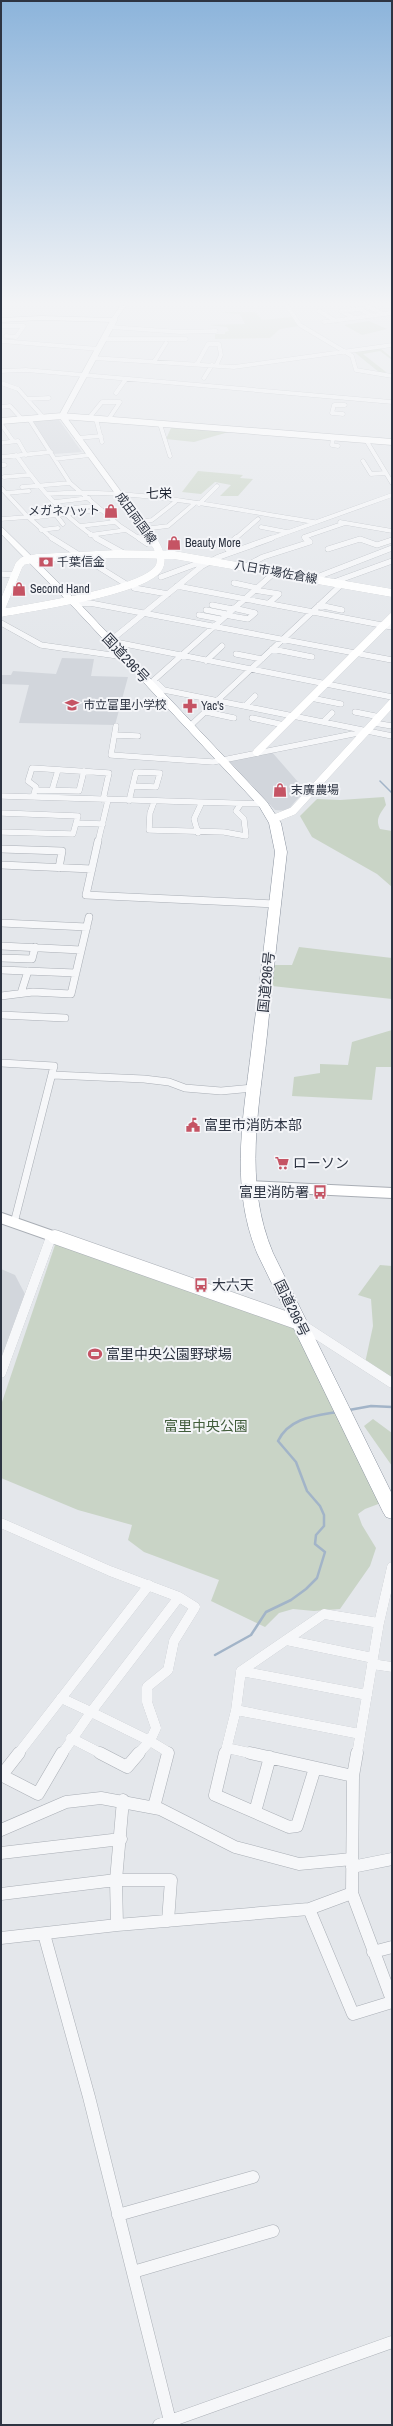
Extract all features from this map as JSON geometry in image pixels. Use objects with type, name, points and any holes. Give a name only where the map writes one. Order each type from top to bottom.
[{"type":"highway","name":"国道296号","points":[[1,529],[32,559],[110,642],[157,687],[190,726],[263,804],[273,819],[280,837],[281,852],[247,1150],[247,1186],[252,1218],[257,1236],[392,1512]]},
{"type":"main road","points":[[2,421],[23,419]]},
{"type":"main road","name":"成田両国線","points":[[1,613],[73,602],[144,580],[158,570],[161,554],[156,544],[64,419]]},
{"type":"main road","points":[[102,419],[392,442]]},
{"type":"main road","name":"成田両国線","points":[[32,559],[125,554],[161,554]]},
{"type":"main road","name":"八日市場佐倉線","points":[[161,554],[244,566],[392,593]]},
{"type":"main road","points":[[1,609],[21,562],[32,559]]},
{"type":"main road","points":[[257,752],[355,653],[388,626],[392,617]]},
{"type":"main road","points":[[273,819],[283,819],[292,815],[310,793],[392,703]]},
{"type":"main road","points":[[247,1186],[392,1193]]},
{"type":"main road","points":[[1,1218],[51,1237],[299,1323]]},
{"type":"street","points":[[26,419],[51,452],[70,483],[80,490],[120,526],[148,544],[156,544]]},
{"type":"street","points":[[93,419],[101,436],[102,442]]},
{"type":"street","points":[[2,421],[13,441]]},
{"type":"street","points":[[160,424],[170,456]]},
{"type":"street","points":[[77,438],[101,436]]},
{"type":"street","points":[[333,437],[332,445],[338,446]]},
{"type":"street","points":[[366,440],[392,483]]},
{"type":"street","points":[[8,456],[1,443],[18,441],[26,455]]},
{"type":"street","points":[[1,457],[51,452]]},
{"type":"street","points":[[55,459],[90,455]]},
{"type":"street","points":[[16,456],[38,486],[43,489],[90,535],[125,554]]},
{"type":"street","points":[[363,461],[371,474],[386,473]]},
{"type":"street","points":[[4,477],[29,475]]},
{"type":"street","points":[[22,487],[70,483]]},
{"type":"street","points":[[200,504],[217,486]]},
{"type":"street","points":[[1,488],[41,530],[79,557],[126,584]]},
{"type":"street","points":[[6,493],[43,489]]},
{"type":"street","points":[[48,494],[80,490],[120,496],[200,504],[314,522]]},
{"type":"street","points":[[110,642],[178,586],[213,561],[230,552],[392,496]]},
{"type":"street","points":[[55,502],[88,498]]},
{"type":"street","points":[[378,500],[392,502]]},
{"type":"street","points":[[139,522],[152,520],[175,502]]},
{"type":"street","points":[[144,529],[168,526],[194,504]]},
{"type":"street","points":[[62,509],[97,505]]},
{"type":"street","points":[[1,519],[102,510]]},
{"type":"street","points":[[56,515],[63,524]]},
{"type":"street","points":[[94,519],[109,517]]},
{"type":"street","points":[[230,552],[226,548],[258,519]]},
{"type":"street","points":[[325,519],[392,531]]},
{"type":"street","points":[[80,526],[115,522]]},
{"type":"street","points":[[244,566],[263,557],[310,542],[304,537],[345,523]]},
{"type":"street","points":[[85,530],[120,526]]},
{"type":"street","points":[[261,527],[287,532]]},
{"type":"street","points":[[41,530],[58,528]]},
{"type":"street","points":[[90,535],[126,530]]},
{"type":"street","points":[[334,551],[328,550],[360,539],[377,545],[392,540]]},
{"type":"street","points":[[312,579],[392,548]]},
{"type":"street","points":[[351,558],[357,561]]},
{"type":"street","points":[[161,577],[204,561]]},
{"type":"street","points":[[333,583],[392,561]]},
{"type":"street","points":[[275,572],[154,678],[157,687],[164,690],[392,736]]},
{"type":"street","points":[[1,574],[15,575]]},
{"type":"street","points":[[234,583],[279,594],[269,603]]},
{"type":"street","points":[[190,726],[342,584]]},
{"type":"street","points":[[178,586],[388,626]]},
{"type":"street","points":[[134,588],[168,594]]},
{"type":"street","points":[[73,602],[145,613],[392,660]]},
{"type":"street","points":[[206,610],[248,619],[255,613],[212,605]]},
{"type":"street","points":[[319,605],[342,610]]},
{"type":"street","points":[[199,615],[220,619]]},
{"type":"street","points":[[1,623],[41,646],[125,657]]},
{"type":"street","points":[[232,638],[240,631]]},
{"type":"street","points":[[110,642],[392,697]]},
{"type":"street","points":[[206,661],[222,646]]},
{"type":"street","points":[[272,649],[312,657]]},
{"type":"street","points":[[236,654],[262,659]]},
{"type":"street","points":[[245,706],[255,696]]},
{"type":"street","points":[[311,698],[342,704]]},
{"type":"street","points":[[206,712],[234,718]]},
{"type":"street","points":[[354,712],[392,726]]},
{"type":"street","points":[[323,722],[332,713]]},
{"type":"street","points":[[252,718],[284,725]]},
{"type":"street","points":[[116,726],[111,755],[213,762],[367,731]]},
{"type":"street","points":[[115,735],[138,736]]},
{"type":"street","points":[[33,797],[36,787],[28,782],[32,768],[109,773],[103,824],[86,895],[275,904]]},
{"type":"street","points":[[52,790],[58,770]]},
{"type":"street","points":[[35,790],[78,791],[84,771]]},
{"type":"street","points":[[129,801],[136,772],[160,773],[156,787],[133,786]]},
{"type":"street","points":[[1,796],[202,804],[263,804]]},
{"type":"street","points":[[154,802],[150,813],[150,830],[198,833],[224,832],[246,836],[244,820],[236,811],[240,805]]},
{"type":"street","points":[[198,833],[194,819],[202,804]]},
{"type":"street","points":[[1,813],[78,816],[73,834],[1,832]]},
{"type":"street","points":[[76,823],[103,824]]},
{"type":"street","points":[[1,849],[62,851],[59,868]]},
{"type":"street","points":[[1,865],[92,869]]},
{"type":"street","points":[[1,996],[21,993],[70,994],[87,927],[88,917]]},
{"type":"street","points":[[1,923],[87,927]]},
{"type":"street","points":[[1,946],[81,950]]},
{"type":"street","points":[[1,958],[32,959],[35,947]]},
{"type":"street","points":[[1,970],[76,973]]},
{"type":"street","points":[[21,993],[28,971]]},
{"type":"street","points":[[1,1015],[65,1018]]},
{"type":"street","points":[[1,1063],[54,1066],[14,1223]]},
{"type":"street","points":[[52,1075],[144,1079],[169,1082],[185,1088],[222,1092],[253,1088]]},
{"type":"street","points":[[1,1373],[51,1237]]},
{"type":"street","points":[[299,1323],[392,1384]]},
{"type":"street","points":[[1,1523],[110,1571],[179,1597],[195,1607],[174,1640],[168,1670],[147,1687],[147,1702],[156,1728],[150,1741],[127,1767],[71,1738]]},
{"type":"street","points":[[309,1909],[353,2014],[392,2001],[352,1893],[352,1863],[353,1776],[379,1623],[392,1567]]},
{"type":"street","points":[[149,1585],[1,1776],[38,1794],[71,1738],[179,1597]]},
{"type":"street","points":[[315,1768],[297,1826],[289,1827],[215,1795],[236,1710],[241,1670],[324,1614],[379,1623]]},
{"type":"street","points":[[286,1640],[392,1667]]},
{"type":"street","points":[[241,1670],[367,1695]]},
{"type":"street","points":[[61,1698],[150,1741],[168,1752],[154,1807]]},
{"type":"street","points":[[236,1710],[360,1734]]},
{"type":"street","points":[[227,1748],[353,1776]]},
{"type":"street","points":[[255,1812],[270,1757]]},
{"type":"street","points":[[1,1830],[66,1802],[101,1798],[123,1800],[154,1807],[236,1847],[299,1864],[352,1863],[392,1859]]},
{"type":"street","points":[[117,1925],[116,1880],[121,1839],[123,1800]]},
{"type":"street","points":[[1,1853],[121,1839]]},
{"type":"street","points":[[1,1894],[116,1880],[171,1880],[168,1921]]},
{"type":"street","points":[[1,1938],[117,1925],[309,1909],[352,1893]]},
{"type":"street","points":[[44,1934],[118,2215],[165,2423],[392,2342]]},
{"type":"street","points":[[373,1952],[392,1947]]},
{"type":"street","points":[[118,2215],[253,2177]]},
{"type":"street","points":[[132,2272],[273,2231]]},
{"type":"shaded area","points":[[31,420],[59,420],[82,452],[54,454]]},
{"type":"shaded area","name":"市立富里小学校","points":[[62,658],[94,659],[91,676],[128,677],[115,725],[19,723],[29,685],[1,684],[1,675],[11,675],[13,671],[56,674]]},
{"type":"shaded area","points":[[271,751],[305,790],[287,811],[275,810],[229,761]]},
{"type":"shaded area","points":[[1,1269],[15,1275],[26,1296],[1,1365]]},
{"type":"green space","points":[[171,428],[232,431],[194,442],[166,439]]},
{"type":"green space","points":[[198,471],[243,475],[240,478],[253,479],[238,496],[220,496],[231,485],[215,482],[201,494],[182,492]]},
{"type":"green space","points":[[384,797],[386,805],[378,819],[378,822],[380,829],[392,831],[392,887],[377,874],[312,837],[300,816],[317,799],[340,800]]},
{"type":"green space","points":[[299,947],[392,958],[392,999],[272,986],[273,965],[292,965]]},
{"type":"green space","points":[[392,1030],[392,1067],[376,1067],[372,1100],[292,1096],[294,1077],[320,1073],[320,1064],[348,1065],[352,1042]]},
{"type":"green space","name":"富里中央公園","points":[[56,1242],[295,1324],[381,1503],[365,1509],[358,1514],[362,1525],[376,1548],[370,1566],[340,1609],[314,1611],[293,1609],[279,1613],[265,1627],[211,1601],[219,1580],[144,1552],[128,1540],[132,1525],[78,1510],[1,1478],[1,1405]]},
{"type":"green space","points":[[380,1265],[392,1266],[392,1377],[365,1363],[373,1326],[371,1299],[358,1295]]},
{"type":"green space","points":[[373,1419],[392,1433],[392,1466],[364,1426]]},
{"type":"waterway","points":[[380,781],[392,793]]},
{"type":"waterway","points":[[349,1410],[371,1406],[392,1407]]},
{"type":"waterway","points":[[215,1655],[251,1635],[266,1612],[291,1600],[306,1589],[317,1578],[325,1552],[315,1544],[316,1535],[324,1526],[324,1515],[320,1506],[307,1491],[296,1462],[278,1441],[289,1427],[303,1419],[337,1412]]},
{"type":"place","name":"メガネハット","points":[[111,511]]},
{"type":"place","name":"Beauty More","points":[[174,543]]},
{"type":"place","name":"千葉信金","points":[[46,562]]},
{"type":"place","name":"Second Hand","points":[[19,589]]},
{"type":"place","name":"市立富里小学校","points":[[72,705]]},
{"type":"place","name":"Yac's","points":[[190,706]]},
{"type":"place","name":"末廣農場","points":[[280,790]]},
{"type":"place","name":"富里市消防本部","points":[[193,1125]]},
{"type":"place","name":"ローソン","points":[[282,1163]]},
{"type":"place","name":"富里消防署","points":[[320,1192]]},
{"type":"place","name":"大六天","points":[[201,1285]]},
{"type":"place","name":"富里中央公園野球場","points":[[95,1354]]},
{"type":"district","name":"七栄","points":[[159,493]]}]
